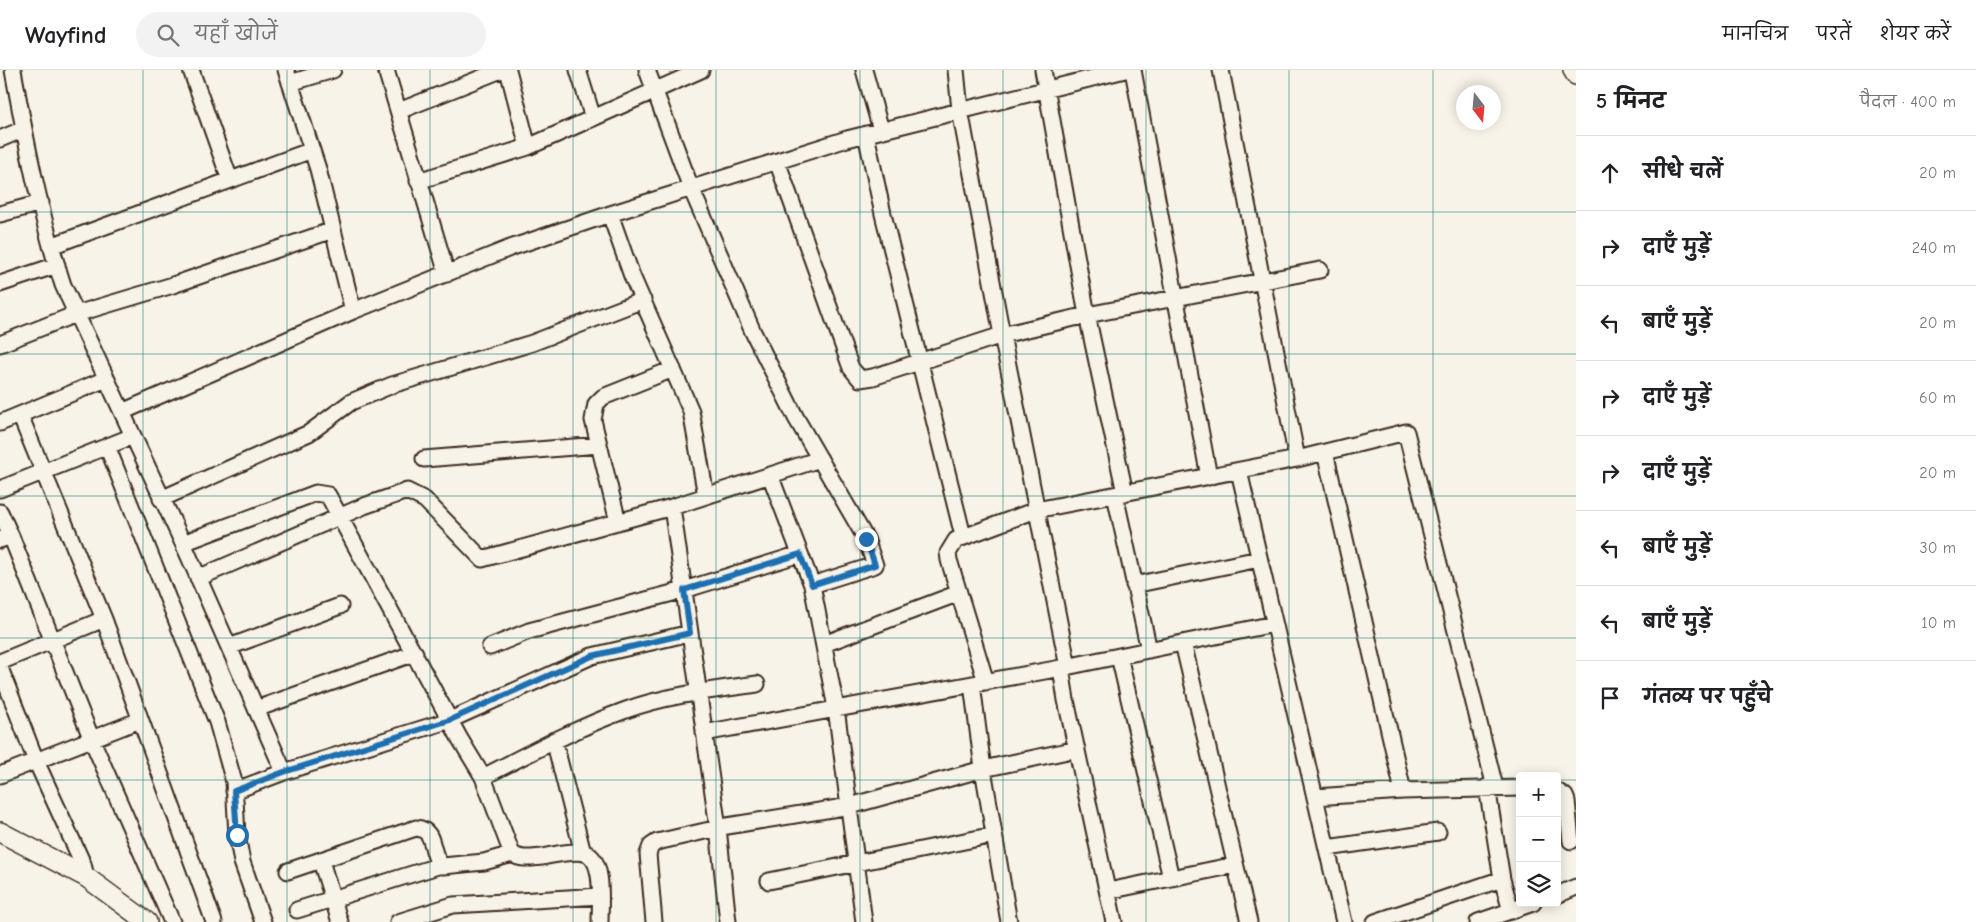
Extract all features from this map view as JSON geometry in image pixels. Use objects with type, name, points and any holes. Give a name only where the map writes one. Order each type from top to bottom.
[{"type":"street","points":[[13,70],[24,129],[57,265],[76,314],[183,543],[284,772]]},
{"type":"street","points":[[191,70],[230,180]]},
{"type":"street","points":[[333,70],[288,76],[312,150],[353,312]]},
{"type":"street","points":[[386,70],[447,274]]},
{"type":"street","points":[[399,111],[501,70]]},
{"type":"street","points":[[508,70],[528,147]]},
{"type":"street","points":[[578,70],[593,118]]},
{"type":"street","points":[[647,70],[691,188],[753,332],[796,418],[866,539],[875,565],[812,585]]},
{"type":"street","points":[[418,181],[528,147],[701,70]]},
{"type":"street","points":[[864,70],[874,132],[883,214],[963,536]]},
{"type":"street","points":[[956,70],[960,110],[1065,668],[1077,749],[1114,922]]},
{"type":"street","points":[[1043,70],[1120,494],[1134,585],[1149,650]]},
{"type":"street","points":[[122,412],[353,312],[510,248],[691,188],[874,132],[1125,70]]},
{"type":"street","points":[[1132,70],[1209,477]]},
{"type":"street","points":[[1221,70],[1297,459]]},
{"type":"street","points":[[1573,70],[1576,75]]},
{"type":"street","points":[[0,139],[24,129]]},
{"type":"street","points":[[51,246],[312,150]]},
{"type":"street","points":[[776,161],[854,375],[860,379],[920,362],[1002,335],[1087,315],[1263,283],[1320,270]]},
{"type":"street","points":[[0,214],[41,203]]},
{"type":"street","points":[[610,214],[643,300],[691,410],[706,496]]},
{"type":"street","points":[[0,344],[76,314],[174,285],[333,230]]},
{"type":"street","points":[[0,284],[57,265]]},
{"type":"street","points":[[161,499],[309,433],[351,402],[392,385],[532,343],[643,300]]},
{"type":"street","points":[[618,522],[593,420],[596,404],[603,397],[673,369]]},
{"type":"street","points":[[0,424],[106,379]]},
{"type":"street","points":[[20,415],[104,619],[214,922]]},
{"type":"street","points":[[1009,922],[983,769],[979,683],[948,553],[950,546],[963,536],[1036,510],[1297,459],[1406,432],[1491,787],[1502,879],[1511,911]]},
{"type":"street","points":[[0,489],[133,436]]},
{"type":"street","points":[[424,459],[599,445]]},
{"type":"street","points":[[107,446],[217,722],[228,758],[234,791],[237,835],[242,862],[262,922]]},
{"type":"street","points":[[1325,452],[1403,791]]},
{"type":"street","points":[[198,578],[407,491],[425,500],[482,559],[672,507],[820,460]]},
{"type":"street","points":[[1239,471],[1344,922]]},
{"type":"street","points":[[770,475],[812,585],[836,708],[864,922]]},
{"type":"street","points":[[183,543],[316,493],[328,495],[483,777],[512,854]]},
{"type":"street","points":[[672,507],[718,828],[728,922]]},
{"type":"street","points":[[0,512],[5,538],[53,640],[92,740],[172,922]]},
{"type":"street","points":[[490,647],[528,630],[684,590],[800,554]]},
{"type":"street","points":[[1134,585],[1259,559]]},
{"type":"street","points":[[824,644],[959,593]]},
{"type":"street","points":[[229,647],[340,606]]},
{"type":"street","points":[[0,662],[104,619]]},
{"type":"street","points":[[704,733],[1065,668],[1274,624]]},
{"type":"street","points":[[234,791],[284,772],[450,720],[592,656],[690,633]]},
{"type":"street","points":[[1183,643],[1249,922]]},
{"type":"street","points":[[256,709],[415,653]]},
{"type":"street","points":[[1119,656],[1171,878]]},
{"type":"street","points":[[0,668],[36,761],[83,864],[86,877]]},
{"type":"street","points":[[483,777],[554,740],[628,710],[698,693],[757,684]]},
{"type":"street","points":[[0,775],[140,720]]},
{"type":"street","points":[[554,740],[583,853]]},
{"type":"street","points":[[654,922],[648,854],[651,846],[666,839],[718,828],[850,806],[983,769],[1077,749]]},
{"type":"street","points":[[1315,797],[1403,791],[1491,787],[1516,788]]},
{"type":"street","points":[[1561,792],[1567,801],[1571,841]]},
{"type":"street","points":[[288,871],[416,828],[426,830],[430,835],[435,856],[441,865]]},
{"type":"street","points":[[1327,848],[1438,832]]},
{"type":"street","points":[[769,882],[858,865],[994,835]]},
{"type":"street","points":[[1,836],[86,877],[146,922]]},
{"type":"street","points":[[297,910],[441,865],[447,867],[484,862],[512,854],[523,859],[583,853],[588,855],[597,865],[600,922]]},
{"type":"street","points":[[321,861],[340,922]]},
{"type":"street","points":[[1108,891],[1235,864]]},
{"type":"street","points":[[1375,922],[1502,879]]},
{"type":"street","points":[[1561,893],[1576,887]]},
{"type":"street","points":[[398,922],[453,905],[600,896]]},
{"type":"street","points":[[1478,922],[1522,907]]},
{"type":"route","points":[[237,835],[234,791],[284,772],[450,720],[592,656],[690,633],[684,590],[800,554],[812,585],[875,565],[866,539]]}]
